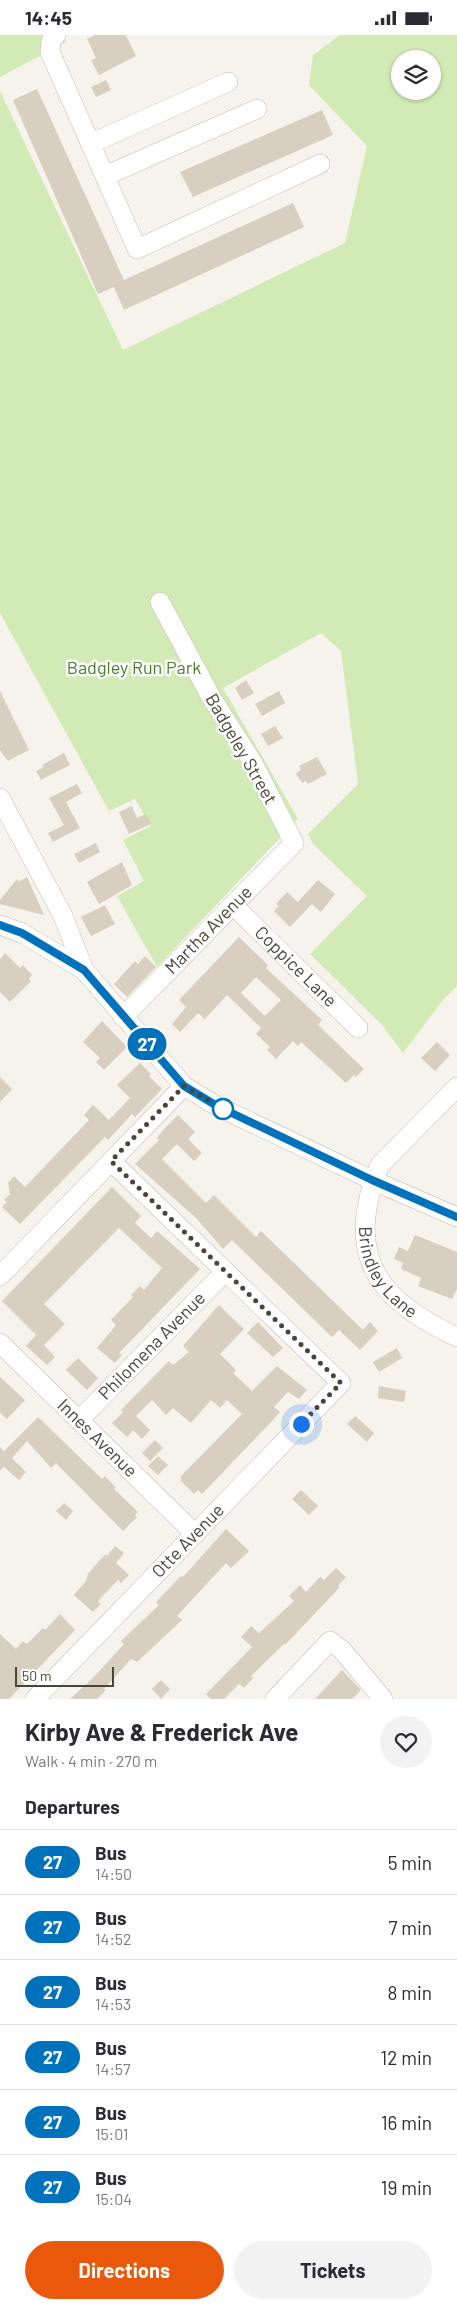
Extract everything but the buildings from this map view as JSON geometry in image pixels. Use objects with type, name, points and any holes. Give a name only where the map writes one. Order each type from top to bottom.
[{"type":"street","points":[[53,38],[50,52],[138,249],[320,164]]},
{"type":"street","points":[[90,144],[228,82]]},
{"type":"street","points":[[104,176],[257,109]]},
{"type":"street","name":"Badgeley Street","points":[[160,602],[211,697],[253,763],[294,843]]},
{"type":"street","points":[[0,798],[63,916],[84,970],[184,1086],[217,1106],[372,1180],[457,1217]]},
{"type":"street","name":"Martha Avenue","points":[[123,1017],[294,843]]},
{"type":"street","name":"Coppice Lane","points":[[233,905],[358,1028]]},
{"type":"street","points":[[0,925],[22,933],[84,970]]},
{"type":"street","points":[[0,1276],[184,1086]]},
{"type":"street","points":[[372,1180],[380,1165],[457,1087]]},
{"type":"street","points":[[111,1161],[225,1272]]},
{"type":"street","name":"Brindley Lane","points":[[372,1180],[366,1219],[366,1244],[374,1271],[389,1293],[408,1310],[430,1324],[457,1337]]},
{"type":"street","name":"Otte Avenue","points":[[35,1699],[341,1383],[225,1272]]},
{"type":"street","name":"Philomena Avenue","points":[[79,1420],[225,1272]]},
{"type":"street","name":"Innes Avenue","points":[[0,1343],[194,1533]]},
{"type":"street","points":[[275,1699],[330,1641],[342,1650],[383,1699]]},
{"type":"green space","points":[[0,35],[62,35],[66,42],[0,77]]},
{"type":"green space","name":"Badgley Run Park","points":[[340,35],[457,35],[457,986],[443,1000],[403,1053],[382,1025],[310,954],[367,896],[313,844],[308,834],[358,784],[341,651],[321,633],[223,688],[298,819],[157,967],[117,896],[144,881],[123,840],[151,826],[135,799],[109,811],[0,613],[0,91],[123,350],[345,243],[367,146],[309,85],[313,55]]},
{"type":"bus line","name":"27","points":[[0,925],[22,933],[84,970],[184,1086],[217,1106],[372,1180],[457,1217]]},
{"type":"route","points":[[223,1109],[184,1086],[111,1161],[341,1383],[301,1424]]}]
